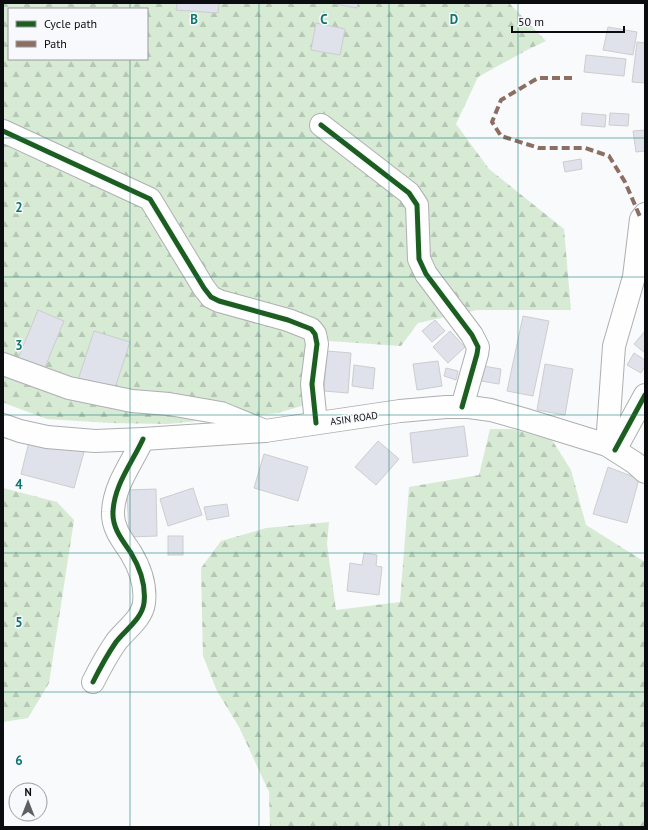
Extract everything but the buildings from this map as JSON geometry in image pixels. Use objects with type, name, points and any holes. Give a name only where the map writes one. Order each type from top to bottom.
[{"type":"street","points":[[321,125],[409,193],[417,204],[419,259],[426,274],[472,335],[478,347],[462,407]]},
{"type":"street","points":[[3,131],[150,199],[211,297],[219,301],[288,320],[311,329],[315,334],[317,344],[312,384],[316,423]]},
{"type":"street","points":[[611,448],[614,346],[634,277],[641,219],[645,214]]},
{"type":"street","points":[[3,364],[69,388],[132,401],[169,404],[221,413],[264,431]]},
{"type":"street","points":[[611,448],[645,395]]},
{"type":"street","name":"ASIN ROAD","points":[[3,425],[20,431],[47,437],[95,441],[264,431],[400,411],[462,407],[490,410],[523,418],[611,448],[635,463],[645,472]]},
{"type":"street","points":[[93,682],[105,659],[117,641],[139,615],[144,603],[144,587],[139,570],[132,555],[118,534],[113,513],[118,488],[122,477],[144,439]]},
{"type":"green space","points":[[3,3],[509,3],[546,41],[478,77],[456,124],[489,169],[564,229],[571,310],[477,310],[418,323],[401,346],[314,340],[315,402],[278,413],[167,424],[110,423],[47,419],[3,402]]},
{"type":"green space","points":[[490,429],[512,429],[552,440],[571,470],[586,525],[645,562],[645,827],[270,827],[269,792],[239,727],[217,691],[203,656],[201,568],[221,541],[266,528],[329,522],[327,544],[336,610],[400,602],[409,487],[479,475]]},
{"type":"green space","points":[[3,488],[57,502],[74,520],[49,683],[28,718],[3,722]]},
{"type":"marked path","points":[[572,78],[538,78],[501,100],[492,122],[501,136],[539,148],[585,148],[609,156],[625,182],[641,219]]},
{"type":"cycle path","points":[[321,125],[409,193],[417,205],[419,259],[426,274],[472,335],[478,347],[462,407]]},
{"type":"cycle path","points":[[3,131],[150,199],[211,297],[219,301],[288,320],[311,329],[315,334],[317,344],[312,384],[316,423]]},
{"type":"cycle path","points":[[615,450],[645,395]]},
{"type":"cycle path","points":[[93,682],[116,642],[133,624],[143,609],[144,590],[140,571],[116,529],[113,518],[114,502],[120,483],[143,439]]}]
